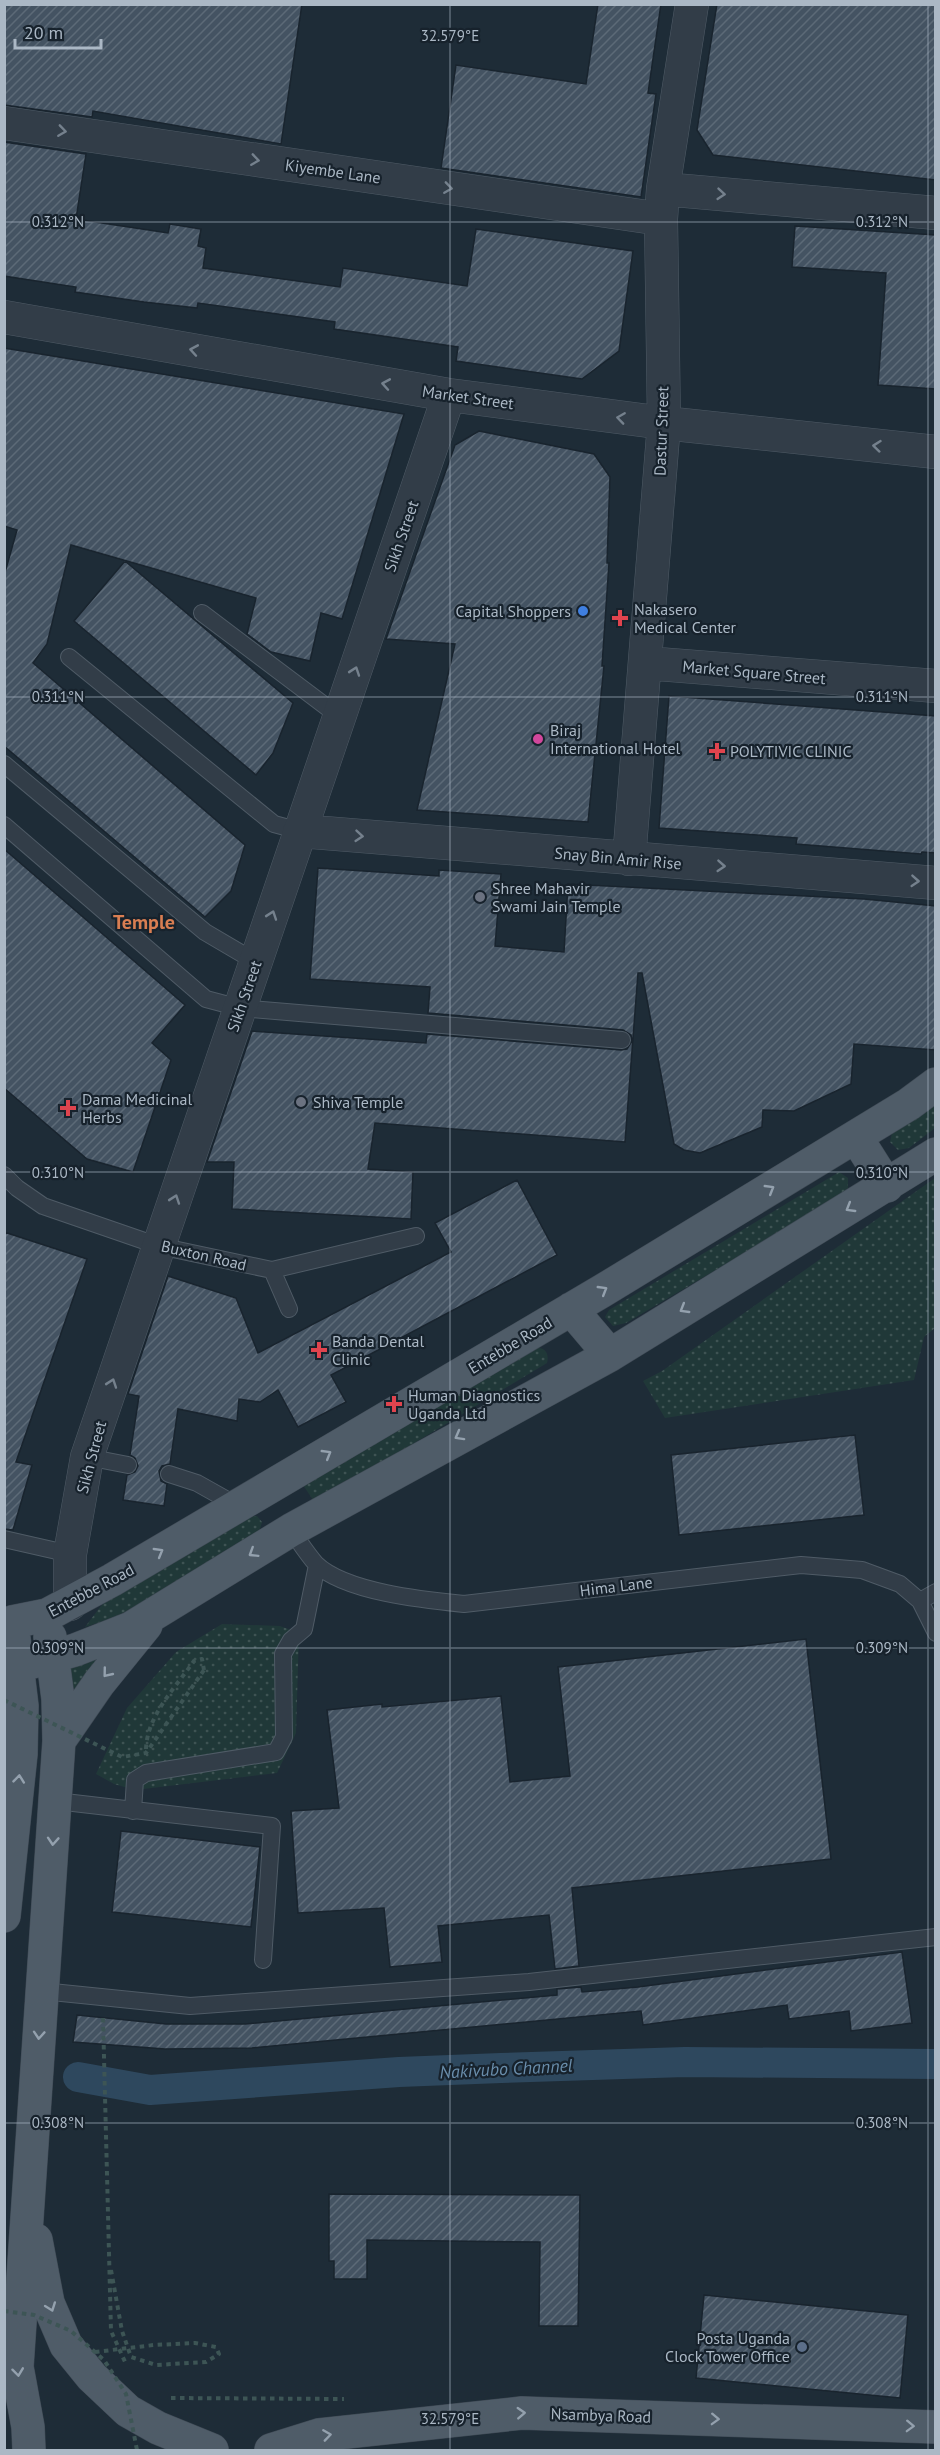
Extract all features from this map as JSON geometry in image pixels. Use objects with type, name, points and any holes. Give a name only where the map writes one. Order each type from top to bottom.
[{"type":"main road","name":"Entebbe Road","points":[[19,1666],[12,1622],[58,1610],[238,1506],[856,1137],[936,1084]]},
{"type":"main road","points":[[856,1137],[887,1186]]},
{"type":"main road","points":[[5,1904],[21,1754],[10,1703],[19,1666],[54,1657],[131,1628],[291,1530],[610,1355],[936,1155]]},
{"type":"main road","points":[[571,1309],[610,1355]]},
{"type":"main road","points":[[29,2451],[28,2427],[17,2367],[56,1802],[59,1741],[54,1657],[58,1610]]},
{"type":"main road","points":[[59,1741],[99,1683],[158,1612]]},
{"type":"main road","points":[[28,2188],[48,2303],[66,2345],[92,2376],[128,2411],[158,2428],[212,2451]]},
{"type":"main road","name":"Nsambya Road","points":[[271,2451],[319,2435],[522,2413],[936,2427]]},
{"type":"street","name":"Dastur Street","points":[[629,859],[664,423],[662,204],[692,4]]},
{"type":"street","name":"Kiyembe Lane","points":[[4,123],[662,204],[936,213]]},
{"type":"street","name":"Market Street","points":[[4,316],[449,395],[664,423],[936,452]]},
{"type":"street","name":"Sikh Street","points":[[58,1610],[87,1457],[449,395]]},
{"type":"street","name":"Market Square Street","points":[[645,663],[936,686]]},
{"type":"street","name":"Snay Bin Amir Rise","points":[[300,831],[936,883]]},
{"type":"lane","points":[[202,612],[340,717]]},
{"type":"lane","points":[[69,657],[274,824],[300,831]]},
{"type":"lane","points":[[4,764],[205,932],[256,962]]},
{"type":"lane","points":[[4,825],[206,999],[240,1008],[622,1040]]},
{"type":"lane","name":"Buxton Road","points":[[4,1175],[17,1188],[43,1206],[159,1246],[272,1270],[416,1236]]},
{"type":"lane","points":[[272,1270],[290,1309]]},
{"type":"lane","points":[[87,1457],[128,1465]]},
{"type":"lane","points":[[169,1474],[197,1483],[238,1506]]},
{"type":"lane","name":"Hima Lane","points":[[291,1530],[317,1565],[350,1584],[410,1598],[464,1604],[801,1565],[862,1570],[900,1584],[920,1601],[936,1633]]},
{"type":"lane","points":[[4,1539],[70,1554]]},
{"type":"lane","points":[[133,1811],[135,1780],[146,1773],[276,1752],[284,1737],[283,1654],[291,1640],[304,1629],[317,1565]]},
{"type":"lane","points":[[920,1601],[936,1592]]},
{"type":"lane","points":[[56,1802],[272,1826],[263,1960]]},
{"type":"lane","points":[[42,1991],[190,2006],[529,1982],[936,1936]]},
{"type":"path","points":[[10,1703],[122,1757],[146,1753],[204,1670],[202,1659],[194,1661],[152,1721],[146,1734],[146,1773]]},
{"type":"path","points":[[102,1997],[111,2331],[128,2369]]},
{"type":"path","points":[[95,2352],[154,2345],[195,2343],[216,2347],[219,2354],[206,2362],[156,2365],[131,2356],[122,2331],[108,2254]]},
{"type":"path","points":[[4,2311],[34,2315],[71,2331],[104,2360],[126,2394],[137,2451]]},
{"type":"path","points":[[165,2398],[355,2399]]},
{"type":"green space","points":[[935,1099],[935,1128],[909,1148],[898,1150],[890,1142],[892,1133]]},
{"type":"green space","points":[[839,1172],[848,1178],[848,1188],[836,1199],[626,1323],[613,1326],[605,1317],[609,1310]]},
{"type":"green space","points":[[935,1178],[935,1328],[924,1337],[914,1380],[665,1418],[643,1381],[662,1371]]},
{"type":"green space","points":[[533,1348],[540,1348],[547,1353],[547,1363],[315,1503],[303,1485]]},
{"type":"green space","points":[[250,1516],[257,1516],[262,1522],[258,1536],[116,1617],[85,1627],[104,1602]]},
{"type":"green space","points":[[222,1624],[280,1626],[299,1633],[296,1733],[277,1773],[135,1790],[114,1784],[96,1774],[127,1708],[176,1652]]},
{"type":"green space","points":[[109,1648],[77,1702],[60,1663]]},
{"type":"building","points":[[4,4],[302,4],[281,144],[93,111],[92,117],[4,105]]},
{"type":"building","points":[[598,4],[661,4],[648,93],[656,94],[641,197],[441,168],[456,65],[586,84]]},
{"type":"building","points":[[717,4],[936,4],[936,180],[713,155],[697,130]]},
{"type":"building","points":[[4,142],[86,154],[76,219],[168,233],[170,224],[201,229],[198,246],[206,248],[203,268],[340,287],[343,268],[467,286],[476,229],[633,251],[619,351],[582,379],[456,361],[458,347],[334,329],[335,322],[198,303],[197,308],[144,302],[75,292],[76,287],[4,276]]},
{"type":"building","points":[[795,226],[936,235],[936,389],[878,385],[886,273],[792,267]]},
{"type":"building","points":[[4,348],[404,414],[342,619],[321,613],[310,661],[271,652],[247,634],[256,598],[71,545],[47,644],[33,663],[245,845],[231,891],[205,917],[4,746],[4,576],[17,530],[4,526]]},
{"type":"building","points":[[479,431],[594,454],[610,477],[607,563],[609,563],[602,666],[604,666],[588,822],[417,810],[455,644],[386,639],[455,445]]},
{"type":"building","points":[[125,561],[293,703],[273,753],[256,775],[74,621]]},
{"type":"building","points":[[669,696],[936,716],[936,853],[922,852],[921,854],[796,844],[797,838],[659,828]]},
{"type":"building","points":[[4,849],[185,1005],[152,1043],[171,1060],[133,1172],[87,1159],[4,1088]]},
{"type":"building","points":[[318,868],[439,876],[439,870],[501,874],[495,946],[564,952],[568,884],[864,899],[936,906],[936,1050],[854,1044],[851,1084],[794,1111],[763,1110],[762,1127],[700,1153],[684,1150],[674,1144],[642,973],[638,973],[625,1142],[375,1123],[368,1169],[413,1172],[411,1219],[232,1209],[234,1162],[207,1162],[252,1031],[426,1043],[427,1034],[621,1050],[627,1049],[632,1041],[631,1035],[623,1030],[428,1013],[430,987],[310,979]]},
{"type":"building","points":[[517,1180],[557,1255],[331,1375],[346,1402],[298,1427],[278,1390],[260,1402],[239,1399],[237,1421],[178,1409],[170,1464],[162,1466],[159,1471],[161,1481],[167,1484],[164,1506],[123,1500],[127,1475],[135,1472],[138,1466],[135,1458],[130,1455],[139,1396],[128,1394],[168,1276],[236,1298],[258,1353],[451,1252],[435,1223]]},
{"type":"building","points":[[4,1232],[87,1259],[16,1462],[32,1465],[13,1530],[4,1529]]},
{"type":"building","points":[[855,1435],[864,1515],[679,1535],[671,1455]]},
{"type":"building","points":[[806,1639],[831,1859],[572,1888],[579,1966],[555,1969],[549,1915],[438,1926],[442,1962],[390,1967],[384,1908],[298,1913],[291,1811],[339,1808],[327,1710],[501,1696],[510,1782],[570,1776],[558,1667]]},
{"type":"building","points":[[121,1831],[260,1847],[251,1927],[112,1912]]},
{"type":"building","points":[[902,1952],[912,2023],[851,2031],[849,2011],[789,2019],[787,2005],[643,2025],[641,2011],[252,2048],[165,2049],[73,2042],[77,2015],[166,2024],[245,2024],[557,1995],[557,1989],[581,1987],[582,1992],[638,1987]]},
{"type":"building","points":[[329,2194],[580,2195],[578,2326],[539,2326],[540,2242],[367,2240],[367,2279],[334,2279],[334,2261],[329,2261]]},
{"type":"building","name":"Posta Uganda Clock Tower Office","points":[[704,2295],[908,2315],[900,2398],[696,2378]]},
{"type":"waterway","name":"Nakivubo Channel","points":[[78,2077],[150,2090],[399,2072],[501,2068],[685,2062],[936,2064]]},
{"type":"place","name":"Capital Shoppers","points":[[583,611]]},
{"type":"place","name":"Nakasero Medical Center","points":[[620,618]]},
{"type":"place","name":"Biraj International Hotel","points":[[538,739]]},
{"type":"place","name":"POLYTIVIC CLINIC","points":[[717,751]]},
{"type":"place","name":"Shree Mahavir Swami Jain Temple","points":[[480,897]]},
{"type":"place","name":"Shiva Temple","points":[[301,1102]]},
{"type":"place","name":"Dama Medicinal Herbs","points":[[68,1108]]},
{"type":"place","name":"Banda Dental Clinic","points":[[319,1350]]},
{"type":"place","name":"Human Diagnostics Uganda Ltd","points":[[394,1404]]},
{"type":"place","name":"Posta Uganda Clock Tower Office","points":[[802,2347]]},
{"type":"district","name":"Temple","points":[[144,922]]}]
